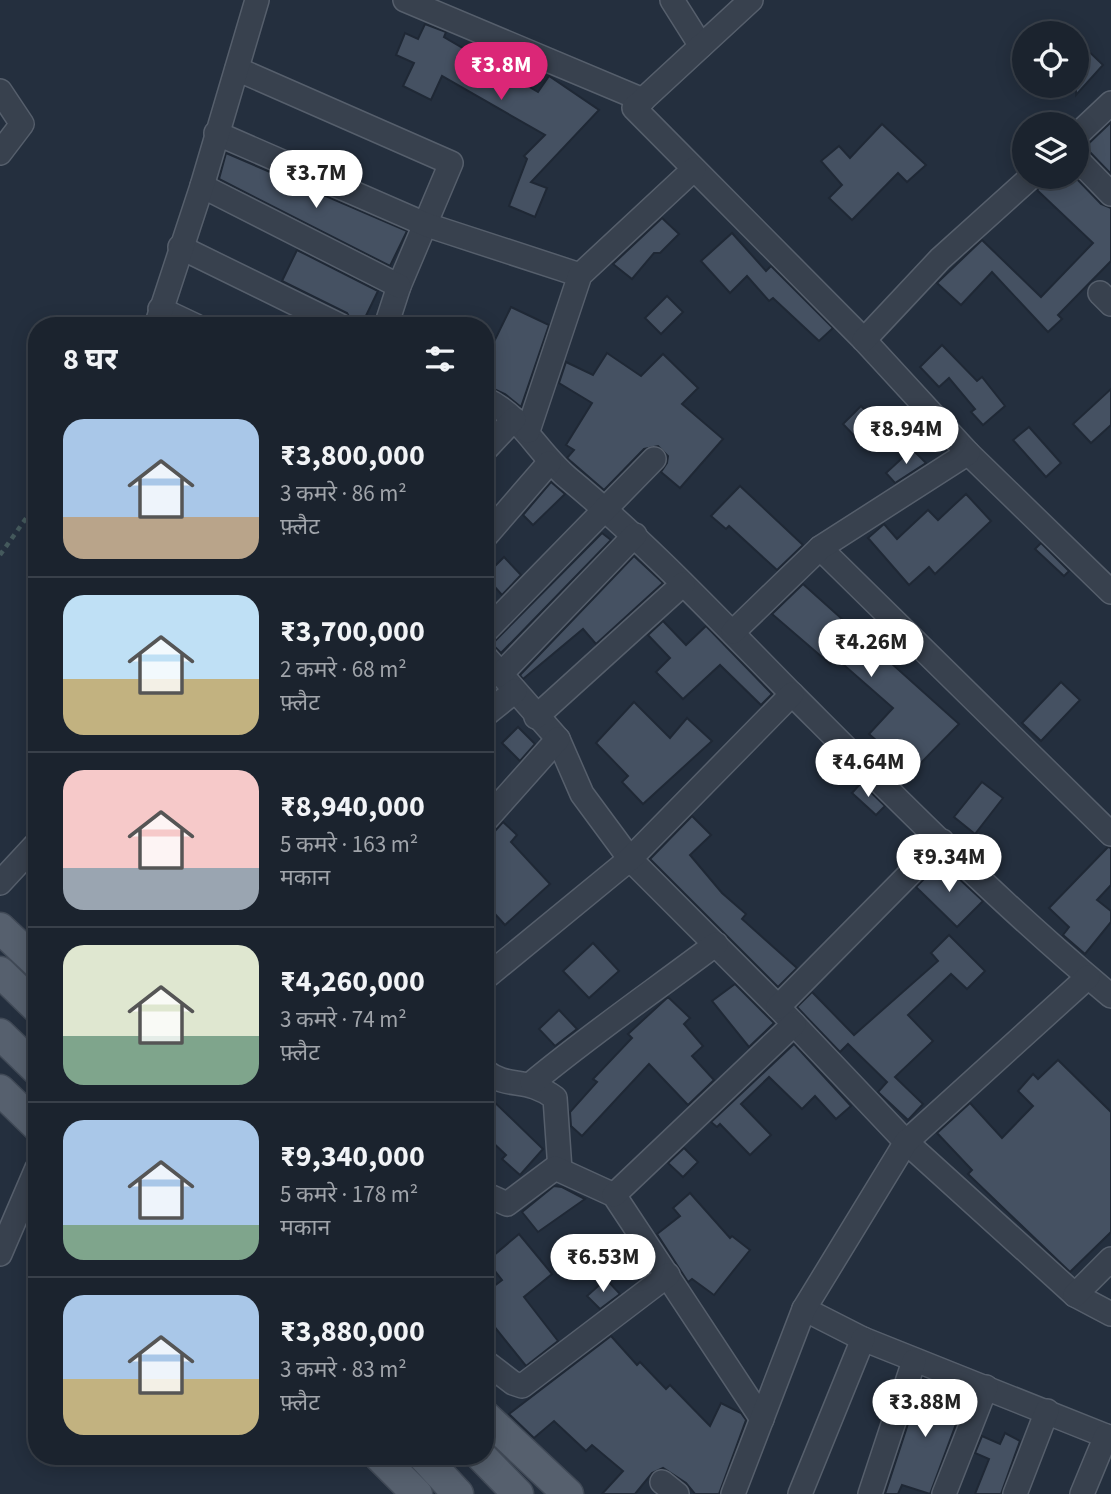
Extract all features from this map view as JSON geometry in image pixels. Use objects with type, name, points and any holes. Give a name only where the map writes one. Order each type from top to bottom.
[{"type":"main road","points":[[0,928],[28,954]]},
{"type":"main road","points":[[0,972],[28,999]]},
{"type":"main road","points":[[0,1034],[28,1061]]},
{"type":"main road","points":[[0,1090],[28,1117]]},
{"type":"main road","points":[[494,1424],[568,1494]]},
{"type":"main road","points":[[388,1465],[416,1494]]},
{"type":"main road","points":[[431,1465],[458,1494]]},
{"type":"main road","points":[[490,1465],[518,1494]]},
{"type":"street","points":[[158,317],[202,186],[257,0]]},
{"type":"street","points":[[405,0],[643,100]]},
{"type":"street","points":[[672,0],[701,46]]},
{"type":"street","points":[[751,0],[634,108],[864,340],[968,453],[1111,592]]},
{"type":"street","points":[[237,69],[451,163],[399,286],[389,317]]},
{"type":"street","points":[[0,92],[22,124],[0,153]]},
{"type":"street","points":[[1089,126],[1109,111]]},
{"type":"street","points":[[216,133],[427,225],[580,275]]},
{"type":"street","points":[[494,444],[521,425],[580,275],[694,169]]},
{"type":"street","points":[[1089,171],[1111,194]]},
{"type":"street","points":[[202,186],[399,286]]},
{"type":"street","points":[[864,340],[940,260],[1018,189]]},
{"type":"street","points":[[180,247],[323,317]]},
{"type":"street","points":[[494,403],[503,407],[521,425],[549,463],[635,535],[942,841],[1111,996]]},
{"type":"street","points":[[733,632],[820,548],[968,453]]},
{"type":"street","points":[[494,623],[654,459]]},
{"type":"street","points":[[494,527],[549,463]]},
{"type":"street","points":[[494,702],[507,683],[635,535]]},
{"type":"street","points":[[820,548],[1111,834]]},
{"type":"street","points":[[536,717],[683,584]]},
{"type":"street","points":[[494,667],[558,739],[582,794],[630,859],[786,1015],[906,1142],[1075,1295],[1111,1314]]},
{"type":"street","points":[[494,971],[630,859],[792,694]]},
{"type":"street","points":[[494,811],[558,739]]},
{"type":"street","points":[[614,1195],[786,1015],[942,841]]},
{"type":"street","points":[[0,883],[28,853]]},
{"type":"street","points":[[532,1083],[594,1032],[622,1015],[716,944]]},
{"type":"street","points":[[733,1494],[804,1309],[906,1142],[1088,977]]},
{"type":"street","points":[[494,1082],[532,1083],[558,1103],[560,1170]]},
{"type":"street","points":[[494,1198],[507,1204],[555,1168],[614,1195],[762,1419]]},
{"type":"street","points":[[0,1254],[28,1189]]},
{"type":"street","points":[[1075,1295],[1111,1259]]},
{"type":"street","points":[[494,1371],[522,1386],[668,1275]]},
{"type":"street","points":[[804,1309],[914,1361],[1108,1437],[1082,1494]]},
{"type":"street","points":[[800,1494],[863,1339]]},
{"type":"street","points":[[870,1494],[914,1361]]},
{"type":"street","points":[[944,1494],[986,1387]]},
{"type":"street","points":[[1015,1494],[1047,1411]]},
{"type":"path","points":[[0,555],[28,516]]},
{"type":"building","points":[[425,24],[446,32],[444,37],[538,92],[549,76],[599,110],[531,182],[547,188],[535,217],[509,206],[527,159],[524,156],[545,135],[442,76],[431,100],[403,86],[414,63],[396,55],[405,33],[418,39]]},
{"type":"building","points":[[1089,52],[1103,65],[1089,81]]},
{"type":"building","points":[[1111,122],[1111,174],[1089,151],[1089,143]]},
{"type":"building","points":[[882,124],[926,165],[907,182],[898,173],[852,220],[829,198],[842,185],[821,161],[839,146],[850,158]]},
{"type":"building","points":[[226,153],[407,231],[390,266],[219,179]]},
{"type":"building","points":[[1087,189],[1101,204],[1111,208],[1111,261],[1058,315],[1062,319],[1048,332],[992,272],[961,305],[937,283],[982,240],[1041,297],[1093,243],[1037,190]]},
{"type":"building","points":[[662,218],[679,234],[660,253],[654,253],[632,279],[613,264]]},
{"type":"building","points":[[732,233],[766,271],[771,266],[833,328],[819,341],[773,298],[769,301],[747,276],[730,293],[701,261]]},
{"type":"building","points":[[297,250],[378,291],[365,317],[349,317],[347,313],[282,281]]},
{"type":"building","points":[[667,296],[683,312],[661,334],[645,318]]},
{"type":"building","points":[[511,307],[549,325],[521,407],[494,389],[494,342]]},
{"type":"building","points":[[942,345],[977,381],[982,377],[1005,406],[983,425],[971,412],[975,409],[949,378],[939,387],[920,367]]},
{"type":"building","points":[[607,353],[641,376],[663,354],[698,388],[682,404],[723,439],[680,488],[661,472],[668,456],[658,446],[644,449],[604,490],[567,458],[574,450],[566,445],[592,403],[559,383],[566,362],[593,375]]},
{"type":"building","points":[[1111,389],[1111,425],[1091,443],[1073,424]]},
{"type":"building","points":[[861,406],[879,424],[860,442],[843,424]]},
{"type":"building","points":[[1029,427],[1061,463],[1046,477],[1013,440]]},
{"type":"building","points":[[912,449],[926,463],[895,483],[886,473]]},
{"type":"building","points":[[551,482],[565,494],[533,525],[523,515]]},
{"type":"building","points":[[740,486],[803,545],[777,570],[729,526],[726,529],[711,516]]},
{"type":"building","points":[[966,494],[991,521],[935,574],[929,567],[909,585],[868,538],[884,524],[897,539],[928,510],[938,520]]},
{"type":"building","points":[[602,533],[611,540],[501,653],[494,646],[494,642]]},
{"type":"building","points":[[1041,543],[1069,571],[1064,576],[1035,549]]},
{"type":"building","points":[[634,556],[663,583],[596,644],[583,629],[523,679],[520,675]]},
{"type":"building","points":[[504,557],[521,575],[502,595],[494,586],[494,567]]},
{"type":"building","points":[[803,584],[959,724],[912,772],[869,734],[893,708],[836,658],[830,664],[772,614]]},
{"type":"building","points":[[663,621],[686,645],[706,626],[772,694],[761,705],[720,665],[683,699],[656,672],[670,658],[648,635]]},
{"type":"building","points":[[1061,682],[1080,700],[1041,741],[1022,723]]},
{"type":"building","points":[[634,702],[670,738],[687,718],[712,741],[643,804],[622,782],[628,776],[596,743]]},
{"type":"building","points":[[518,727],[535,744],[520,761],[502,743]]},
{"type":"building","points":[[982,782],[1003,798],[975,834],[954,817]]},
{"type":"building","points":[[861,783],[885,806],[876,815],[852,793]]},
{"type":"building","points":[[692,816],[711,835],[690,855],[722,893],[746,914],[742,919],[797,968],[778,987],[650,859]]},
{"type":"building","points":[[503,822],[517,835],[511,842],[550,884],[505,925],[494,913],[494,832]]},
{"type":"building","points":[[1108,847],[1111,848],[1111,885],[1097,900],[1111,911],[1111,922],[1085,954],[1063,935],[1069,927],[1049,908]]},
{"type":"building","points":[[941,862],[983,901],[957,927],[916,887]]},
{"type":"building","points":[[949,935],[985,971],[967,989],[951,974],[908,1015],[933,1041],[895,1077],[923,1104],[908,1120],[878,1092],[887,1082],[848,1044],[840,1052],[797,1007],[812,992],[854,1035],[938,961],[931,953]]},
{"type":"building","points":[[593,943],[619,971],[589,998],[563,971]]},
{"type":"building","points":[[735,984],[774,1023],[749,1047],[712,1001]]},
{"type":"building","points":[[668,997],[690,1018],[684,1024],[703,1046],[692,1056],[714,1080],[688,1105],[649,1064],[582,1136],[571,1126],[570,1112],[597,1082],[593,1079],[632,1038],[628,1034]]},
{"type":"building","points":[[559,1010],[577,1029],[555,1046],[539,1029]]},
{"type":"building","points":[[794,1044],[851,1106],[836,1119],[815,1096],[802,1109],[769,1077],[741,1104],[771,1135],[750,1155],[720,1124],[717,1127],[711,1122]]},
{"type":"building","points":[[1058,1060],[1111,1112],[1111,1232],[1070,1272],[968,1174],[972,1170],[937,1133],[970,1103],[1002,1138],[1033,1106],[1018,1091],[1033,1074],[1038,1079]]},
{"type":"building","points":[[494,1102],[543,1149],[520,1175],[502,1159],[506,1155],[494,1144]]},
{"type":"building","points":[[684,1148],[698,1162],[683,1177],[668,1163]]},
{"type":"building","points":[[554,1186],[562,1187],[585,1199],[538,1232],[522,1212]]},
{"type":"building","points":[[690,1193],[730,1238],[732,1236],[750,1250],[714,1295],[692,1279],[688,1282],[657,1234],[680,1216],[673,1208]]},
{"type":"building","points":[[519,1234],[552,1274],[524,1297],[558,1341],[526,1366],[494,1326],[494,1286],[502,1280],[494,1270],[494,1255]]},
{"type":"building","points":[[606,1279],[620,1294],[600,1309],[587,1296]]},
{"type":"building","points":[[611,1336],[637,1365],[640,1362],[666,1389],[670,1385],[710,1426],[721,1403],[741,1413],[746,1420],[719,1494],[695,1494],[686,1483],[663,1468],[652,1473],[635,1494],[602,1494],[623,1471],[592,1445],[586,1451],[554,1421],[534,1438],[509,1414]]},
{"type":"building","points":[[923,1378],[961,1393],[949,1421],[956,1424],[930,1494],[902,1485],[898,1494],[885,1494]]},
{"type":"building","points":[[1005,1433],[1020,1441],[1001,1494],[975,1494],[989,1459],[975,1453],[982,1436],[1000,1444]]}]
